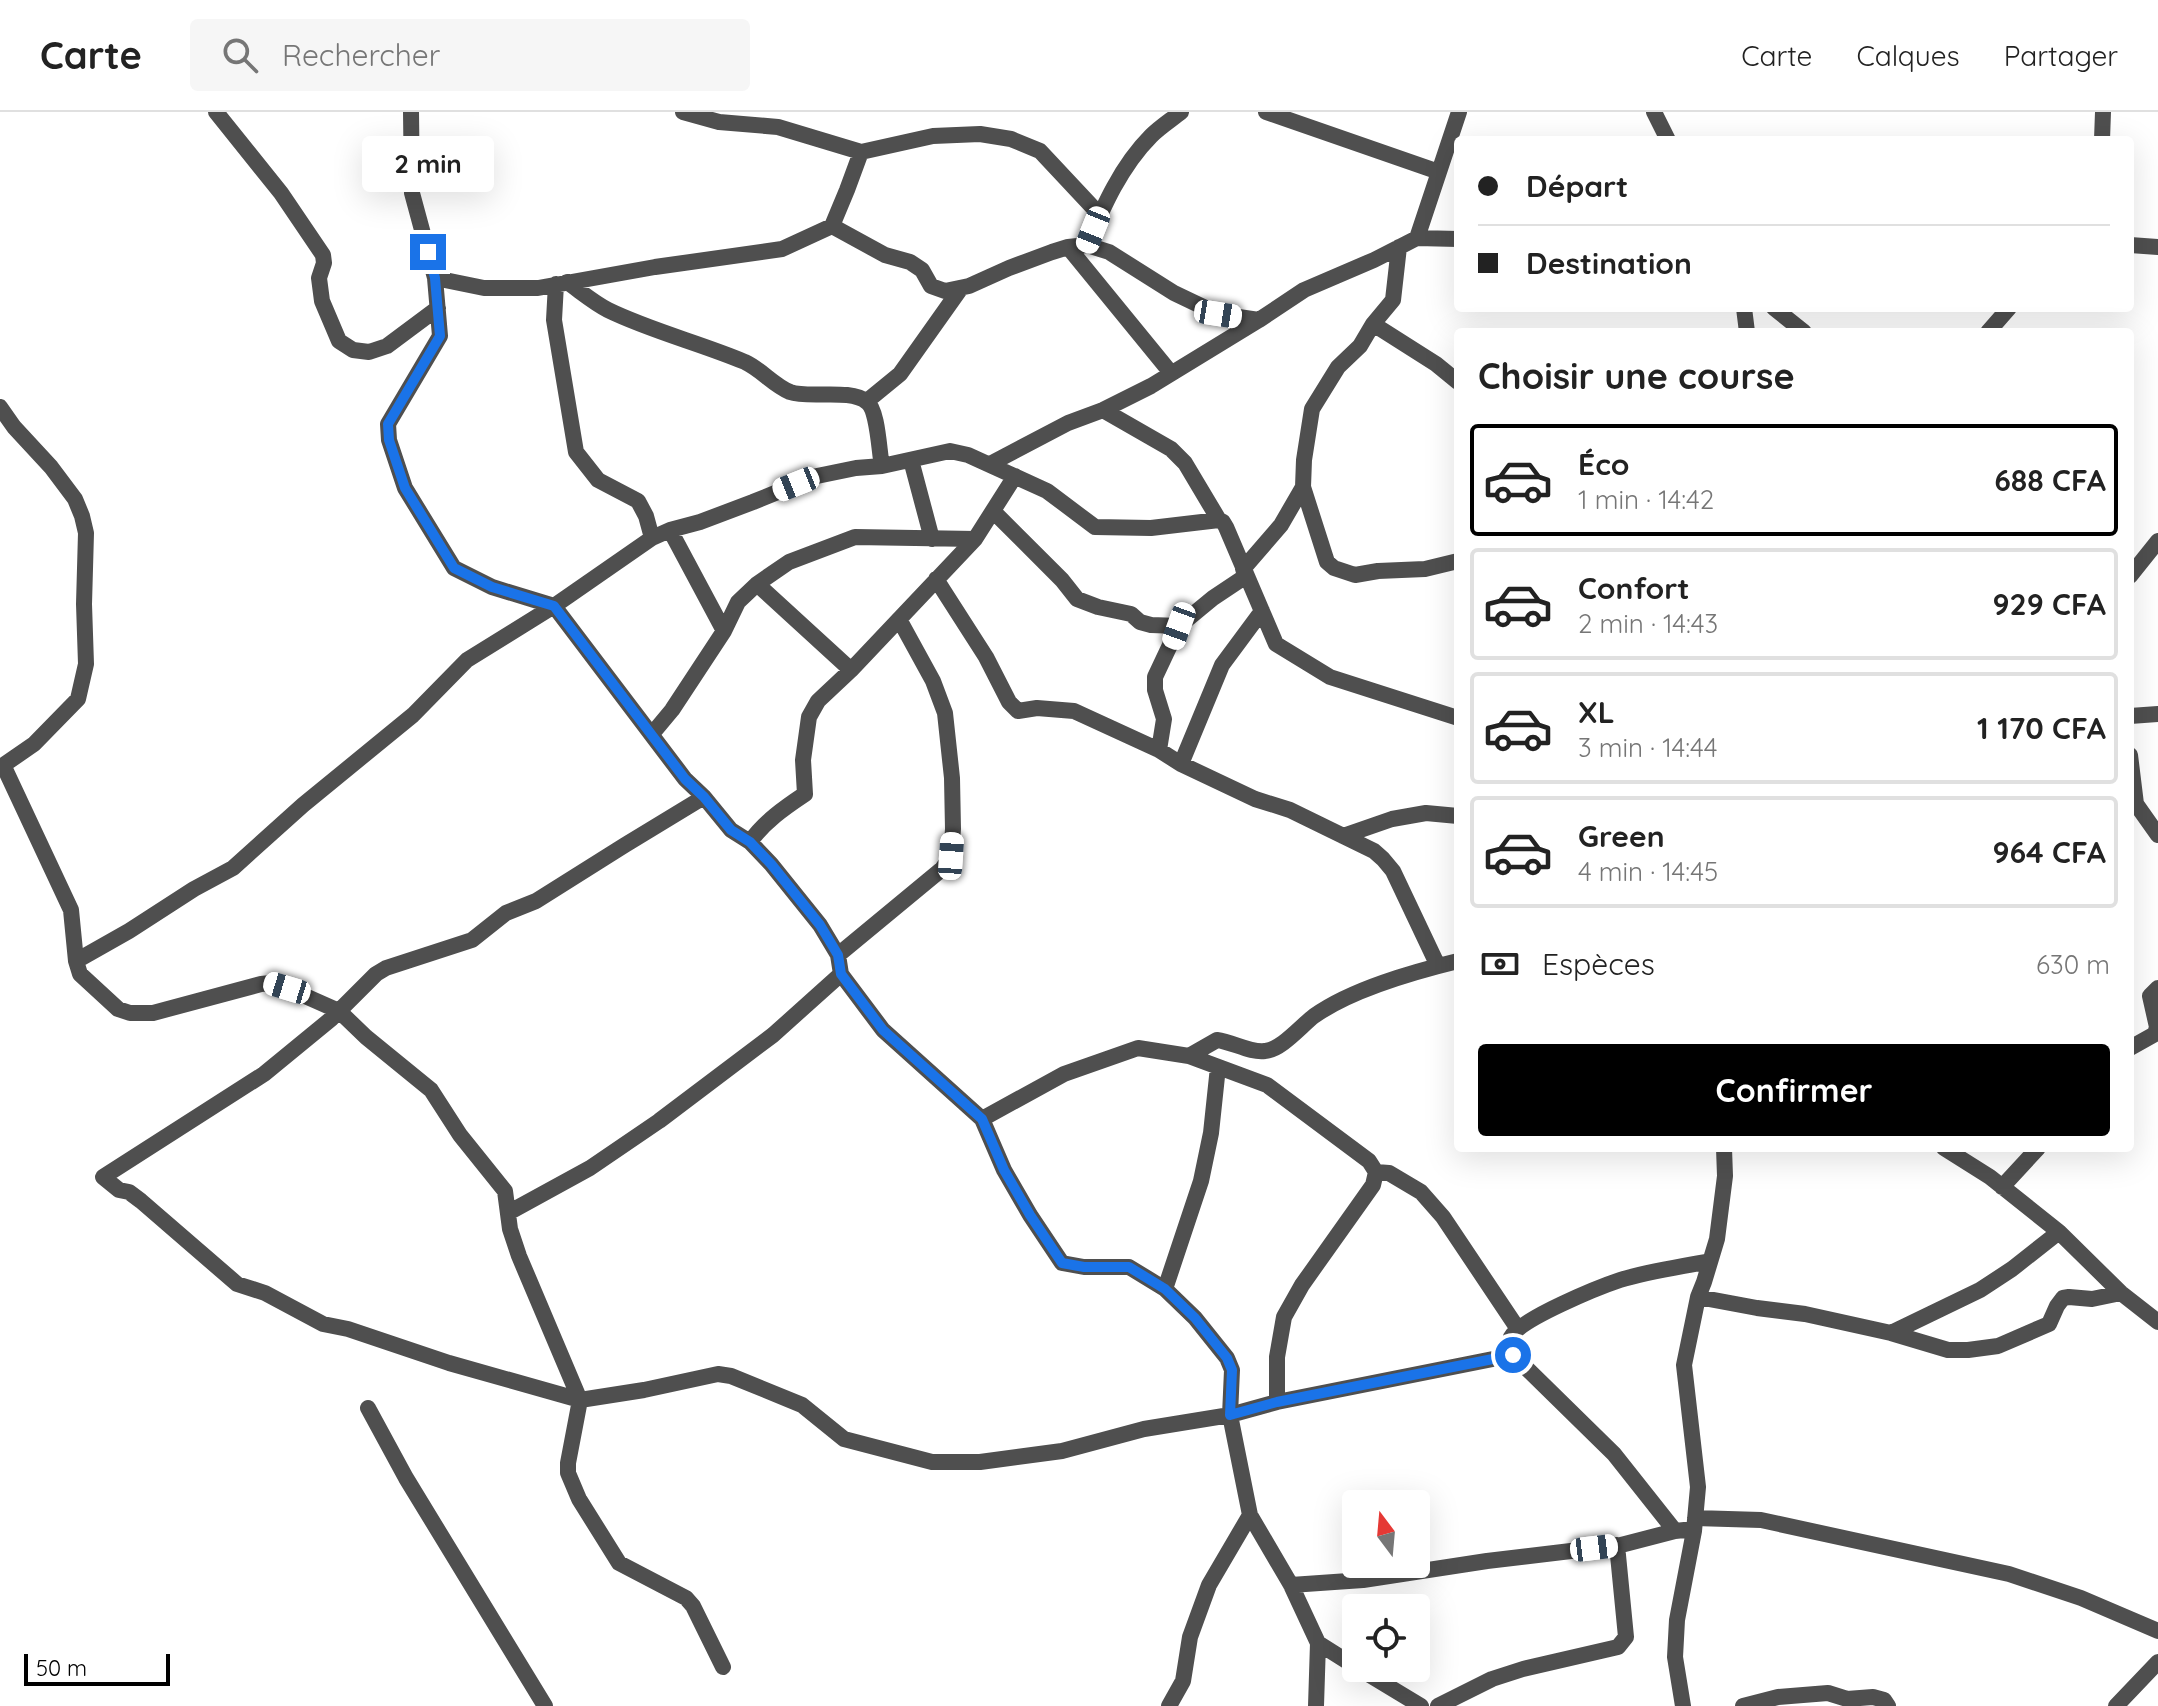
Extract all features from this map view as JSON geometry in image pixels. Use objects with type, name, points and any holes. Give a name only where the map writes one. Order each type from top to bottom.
[{"type":"street","points":[[216,112],[281,193],[323,255],[319,278],[322,301],[339,341],[353,350],[369,352],[387,346],[438,308]]},
{"type":"street","points":[[411,112],[412,193],[435,278],[440,336],[388,424],[389,440],[405,488],[454,568],[492,587],[554,606],[685,779],[731,830],[750,842],[771,864],[820,925],[838,955],[841,974],[883,1030],[982,1119],[1004,1170],[1062,1263],[1084,1267],[1129,1267],[1165,1289],[1195,1318],[1227,1358],[1232,1370],[1230,1415],[1250,1515],[1291,1585],[1318,1643],[1316,1706]]},
{"type":"street","points":[[683,112],[719,122],[778,127],[861,152],[933,136],[980,134],[1011,139],[1040,151],[1099,214]]},
{"type":"street","points":[[1087,245],[1099,214],[1121,174],[1151,136],[1181,112]]},
{"type":"street","points":[[1266,112],[1439,172]]},
{"type":"street","points":[[1417,238],[1459,112]]},
{"type":"street","points":[[1654,112],[1665,135]]},
{"type":"street","points":[[2102,136],[2103,112]]},
{"type":"street","points":[[435,278],[484,288],[538,288],[782,249],[832,226],[861,152]]},
{"type":"street","points":[[832,226],[885,255],[910,262],[922,270],[931,286],[945,291],[961,288],[1068,247],[1087,245],[1109,252],[1174,293],[1218,314],[1259,320]]},
{"type":"street","points":[[990,464],[1068,423],[1151,386],[1304,290],[1417,238],[1454,239]]},
{"type":"street","points":[[2134,245],[2158,247]]},
{"type":"street","points":[[1068,247],[1171,373]]},
{"type":"street","points":[[1399,247],[1393,300],[1360,346],[1338,367],[1312,409],[1303,487],[1327,562],[1334,568],[1355,575],[1425,569],[1454,562]]},
{"type":"street","points":[[562,283],[606,309],[756,367],[779,387],[795,394],[857,396],[867,401],[873,408],[882,466]]},
{"type":"street","points":[[562,283],[554,320],[576,452],[598,480],[638,501],[652,538]]},
{"type":"street","points":[[867,401],[900,374],[961,288]]},
{"type":"street","points":[[1779,312],[1799,328]]},
{"type":"street","points":[[1992,328],[2006,312]]},
{"type":"street","points":[[1373,324],[1454,379]]},
{"type":"street","points":[[0,407],[75,499],[86,533],[86,664],[78,699],[34,744],[4,767],[71,910],[80,974],[118,1009],[130,1013],[153,1013],[271,983],[287,988],[339,1011],[431,1090],[460,1135],[505,1191],[519,1256],[580,1400],[568,1463],[568,1473],[579,1499],[619,1563],[686,1598],[693,1606],[723,1667]]},
{"type":"street","points":[[1103,410],[1171,449],[1185,463],[1223,522],[1276,644],[1330,677],[1454,717]]},
{"type":"street","points":[[76,961],[233,868],[303,805],[413,715],[467,660],[554,606],[652,538],[670,530],[700,522],[817,476],[950,451],[990,464],[1047,491],[1095,527],[1151,528],[1219,520]]},
{"type":"street","points":[[911,460],[932,539]]},
{"type":"street","points":[[750,842],[764,824],[805,794],[803,760],[809,717],[818,701],[975,539],[1015,476]]},
{"type":"street","points":[[1159,750],[1164,719],[1155,690],[1155,677],[1179,626],[1244,572],[1281,525],[1303,487]]},
{"type":"street","points":[[993,511],[1077,599],[1131,614],[1140,622],[1151,625],[1179,626]]},
{"type":"street","points":[[670,530],[724,631]]},
{"type":"street","points":[[652,734],[672,710],[724,631],[738,602],[757,584],[789,562],[855,537],[975,539]]},
{"type":"street","points":[[2134,571],[2158,541]]},
{"type":"street","points":[[936,579],[986,657],[1009,702],[1018,711],[1037,708],[1074,711],[1255,799],[1290,810],[1374,851],[1393,871],[1438,966]]},
{"type":"street","points":[[757,584],[851,670]]},
{"type":"street","points":[[1181,764],[1222,665],[1262,611]]},
{"type":"street","points":[[838,955],[942,869],[951,856],[952,778],[945,713],[933,681],[899,619]]},
{"type":"street","points":[[2134,716],[2158,714]]},
{"type":"street","points":[[2134,788],[2136,804],[2158,835]]},
{"type":"street","points":[[704,797],[536,901],[506,913],[472,940],[376,974],[339,1011],[264,1074],[103,1177],[119,1190],[129,1192],[141,1201],[237,1284],[265,1293],[323,1324],[580,1400],[718,1374],[731,1376],[802,1405],[844,1439],[932,1462],[980,1462],[1062,1451],[1144,1429],[1230,1415],[1277,1402],[1513,1355]]},
{"type":"street","points":[[1343,836],[1392,819],[1426,813],[1454,816]]},
{"type":"street","points":[[1189,1056],[1217,1040],[1263,1052],[1276,1049],[1324,1009],[1379,984],[1454,962]]},
{"type":"street","points":[[508,1213],[590,1168],[659,1121],[773,1035],[841,974]]},
{"type":"street","points":[[2134,1046],[2156,1038],[2157,1027],[2150,996],[2158,988]]},
{"type":"street","points":[[982,1119],[1064,1074],[1138,1048],[1189,1056],[1267,1085],[1369,1161],[1376,1172],[1373,1185],[1302,1285],[1284,1317],[1277,1357],[1277,1402]]},
{"type":"street","points":[[1165,1289],[1201,1181],[1211,1133],[1218,1067]]},
{"type":"street","points":[[1683,1706],[1675,1657],[1677,1620],[1695,1523],[1698,1487],[1684,1365],[1698,1297],[1717,1239],[1725,1176],[1724,1152]]},
{"type":"street","points":[[1950,1152],[2002,1187],[2059,1232],[2121,1293],[2158,1322]]},
{"type":"street","points":[[2002,1187],[2034,1152]]},
{"type":"street","points":[[1376,1172],[1389,1173],[1421,1192],[1443,1217],[1518,1329]]},
{"type":"street","points":[[1891,1333],[1980,1290],[2059,1232]]},
{"type":"street","points":[[1675,1531],[1614,1454],[1513,1355],[1510,1345],[1518,1329],[1537,1316],[1618,1281],[1710,1261]]},
{"type":"street","points":[[1698,1297],[1805,1314],[1891,1333],[1948,1350],[1968,1350],[1998,1346],[2049,1324],[2063,1298],[2082,1300],[2121,1293]]},
{"type":"street","points":[[368,1408],[406,1478],[545,1706]]},
{"type":"street","points":[[1169,1706],[1183,1681],[1190,1637],[1209,1585],[1250,1515]]},
{"type":"street","points":[[1291,1585],[1363,1580],[1617,1545],[1695,1523],[1761,1520],[2009,1574],[2081,1598],[2158,1631]]},
{"type":"street","points":[[1438,1706],[1512,1672],[1618,1647],[1626,1637],[1617,1545]]},
{"type":"street","points":[[1318,1643],[1342,1658]]},
{"type":"street","points":[[2116,1706],[2158,1662]]},
{"type":"street","points":[[1382,1682],[1421,1706]]},
{"type":"street","points":[[1743,1706],[1828,1693],[1847,1699],[1873,1697],[1884,1700],[1888,1706]]},
{"type":"route","points":[[428,252],[435,278],[440,336],[388,424],[389,440],[405,488],[454,568],[492,587],[554,606],[685,779],[731,830],[750,842],[771,864],[820,925],[838,955],[841,974],[883,1030],[982,1119],[1004,1170],[1062,1263],[1084,1267],[1129,1267],[1165,1289],[1195,1318],[1227,1358],[1233,1384],[1230,1415],[1277,1402],[1513,1355]]}]
